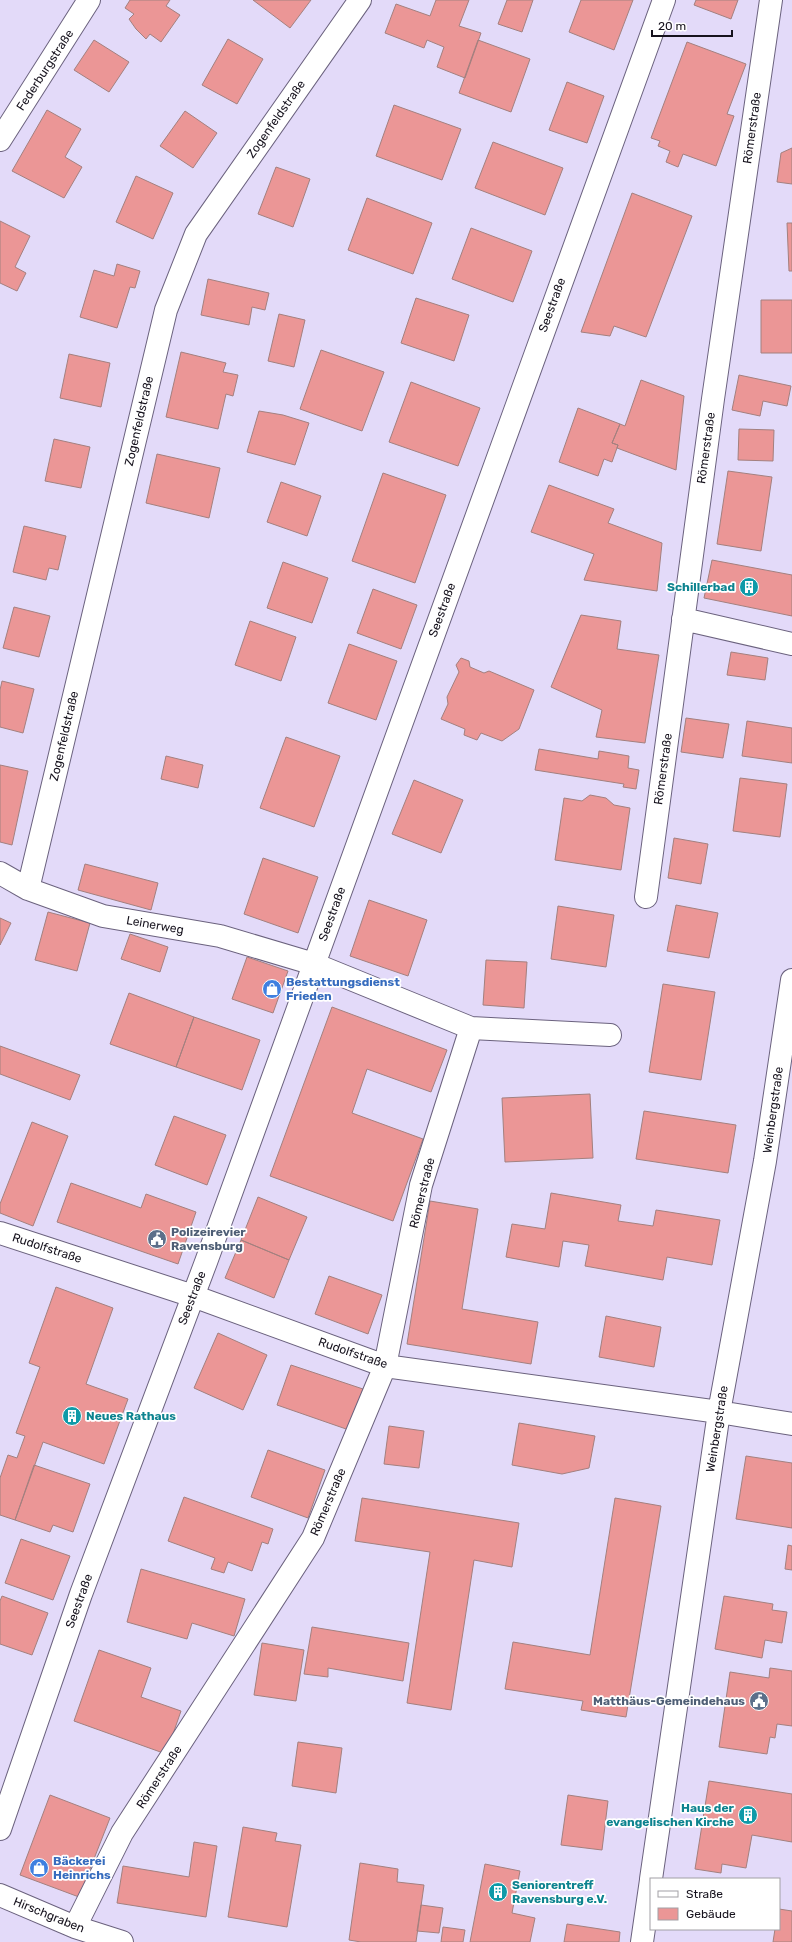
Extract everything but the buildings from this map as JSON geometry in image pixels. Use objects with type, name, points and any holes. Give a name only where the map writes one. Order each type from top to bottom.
[{"type":"street","name":"Federburgstraße","points":[[0,140],[89,0]]},
{"type":"street","name":"Zogenfeldstraße","points":[[28,889],[166,310],[196,234],[360,0]]},
{"type":"street","name":"Seestraße","points":[[0,1828],[81,1594],[193,1296],[664,0]]},
{"type":"street","name":"Römerstraße","points":[[646,897],[683,619],[771,0]]},
{"type":"street","points":[[683,619],[792,644]]},
{"type":"street","name":"Leinerweg","points":[[0,873],[28,889],[103,916],[220,936],[314,964]]},
{"type":"street","points":[[314,964],[471,1028],[610,1035]]},
{"type":"street","name":"Weinbergstraße","points":[[651,1878],[719,1412],[765,1161],[792,980]]},
{"type":"street","name":"Römerstraße","points":[[75,1927],[122,1833],[313,1538],[385,1366],[422,1185],[471,1028]]},
{"type":"street","name":"Rudolfstraße","points":[[0,1233],[193,1296],[385,1366],[719,1412],[792,1424]]},
{"type":"street","name":"Weinbergstraße","points":[[642,1942],[650,1887]]},
{"type":"street","name":"Hirschgraben","points":[[0,1895],[75,1927],[122,1942]]},
{"type":"place","name":"Schillerbad","points":[[749,587]]},
{"type":"place","name":"Bestattungsdienst Frieden","points":[[272,989]]},
{"type":"place","name":"Polizeirevier Ravensburg","points":[[157,1239]]},
{"type":"place","name":"Neues Rathaus","points":[[72,1416]]},
{"type":"place","name":"Matthäus-Gemeindehaus","points":[[759,1701]]},
{"type":"place","name":"Haus der evangelischen Kirche","points":[[748,1815]]},
{"type":"place","name":"Bäckerei Heinrichs","points":[[39,1868]]},
{"type":"place","name":"Seniorentreff Ravensburg e.V.","points":[[498,1892]]}]
